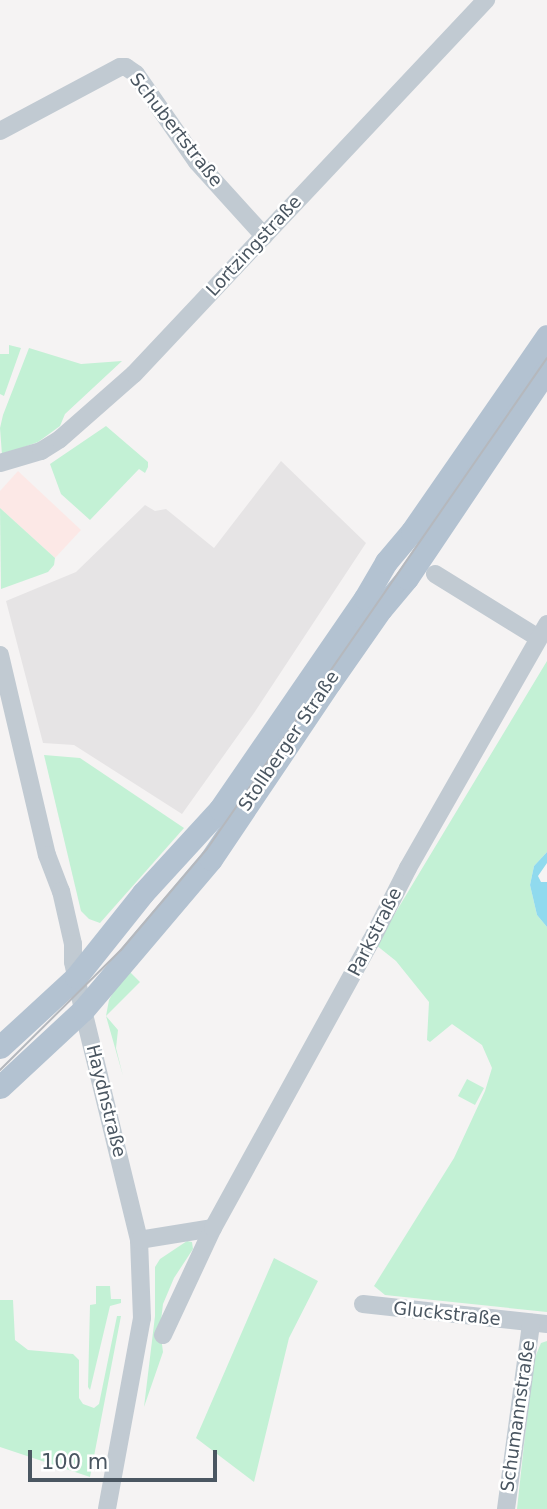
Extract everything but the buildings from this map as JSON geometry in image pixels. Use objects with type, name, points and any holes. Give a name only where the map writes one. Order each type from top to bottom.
[{"type":"main road","name":"Stollberger Straße","points":[[0,1047],[220,809],[365,598],[386,562],[412,531],[547,336]]},
{"type":"main road","name":"Stollberger Straße","points":[[0,1087],[83,1010],[211,859],[322,693],[381,609],[408,578],[547,370]]},
{"type":"street","name":"Lortzingstraße","points":[[0,463],[41,451],[96,410],[134,374],[486,0]]},
{"type":"street","name":"Schubertstraße","points":[[0,131],[120,67],[126,67],[136,74],[197,162],[264,236]]},
{"type":"street","name":"Parkstraße","points":[[163,1335],[213,1228],[343,994],[408,868],[542,631],[435,574]]},
{"type":"street","name":"Haydnstraße","points":[[0,655],[47,855],[67,918],[73,944],[74,970],[139,1240]]},
{"type":"street","points":[[107,1509],[142,1318],[139,1240],[213,1228]]},
{"type":"street","name":"Gluckstraße","points":[[363,1304],[539,1324]]},
{"type":"street","name":"Schumannstraße","points":[[506,1509],[539,1324]]},
{"type":"shaded area","points":[[281,461],[366,543],[254,713],[182,814],[74,745],[43,743],[6,601],[76,572],[145,505],[155,511],[166,509],[214,548]]},
{"type":"shaded area","points":[[18,471],[81,530],[55,558],[0,508],[0,491]]},
{"type":"green space","points":[[9,345],[21,348],[4,396],[0,394],[0,354],[9,354]]},
{"type":"green space","points":[[29,348],[81,364],[122,361],[65,414],[60,426],[38,442],[2,455],[0,428],[3,415]]},
{"type":"green space","points":[[106,426],[148,462],[148,467],[145,473],[139,469],[90,520],[61,494],[50,464]]},
{"type":"green space","points":[[0,508],[55,558],[54,565],[48,572],[1,589]]},
{"type":"green space","points":[[547,661],[547,852],[534,866],[530,885],[537,915],[547,927],[547,1312],[385,1295],[374,1286],[454,1158],[485,1091],[492,1068],[482,1045],[452,1024],[430,1042],[427,1040],[429,1002],[396,961],[376,945]]},
{"type":"green space","points":[[44,755],[80,758],[184,828],[100,923],[89,919],[81,911]]},
{"type":"green space","points":[[126,968],[140,982],[106,1016],[109,1000]]},
{"type":"green space","points":[[106,1016],[118,1030],[116,1048],[123,1076]]},
{"type":"green space","points":[[467,1079],[484,1088],[475,1105],[458,1096]]},
{"type":"green space","points":[[187,1241],[192,1242],[193,1249],[174,1278],[163,1304],[160,1329],[163,1352],[144,1407],[155,1316],[155,1267],[160,1259]]},
{"type":"green space","points":[[274,1258],[318,1281],[289,1338],[254,1482],[196,1438]]},
{"type":"green space","points":[[96,1286],[110,1286],[111,1299],[121,1299],[121,1303],[110,1306],[90,1390],[90,1305],[96,1304]]},
{"type":"green space","points":[[0,1300],[13,1300],[15,1340],[28,1350],[73,1354],[79,1360],[79,1398],[83,1404],[94,1408],[99,1404],[117,1316],[121,1316],[90,1477],[0,1447]]},
{"type":"green space","points":[[547,1341],[547,1509],[517,1509],[533,1362],[541,1343]]},
{"type":"water","points":[[547,852],[547,863],[538,876],[541,882],[547,882],[547,927],[537,915],[530,885],[534,866]]},
{"type":"tram line","points":[[0,1070],[121,950],[207,849],[547,358]]}]
